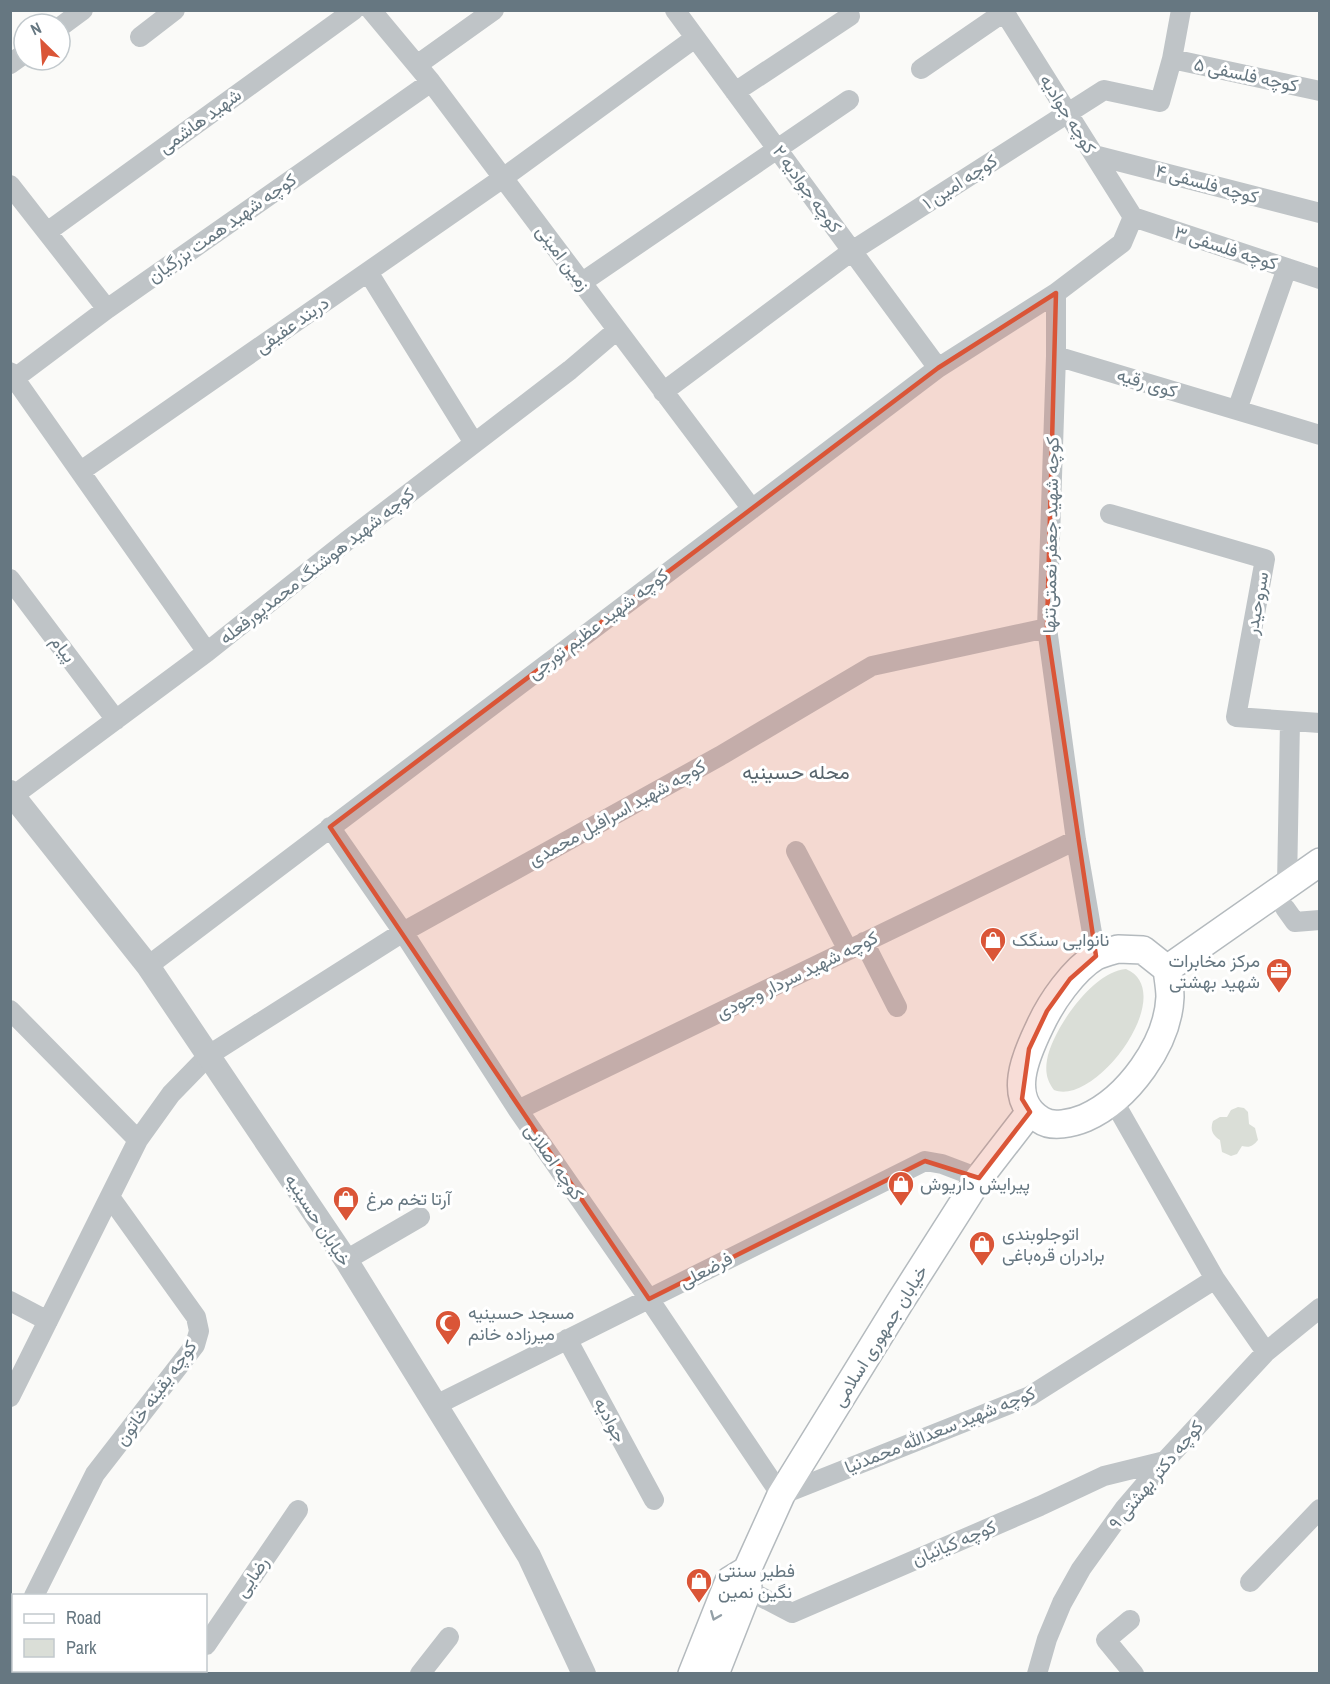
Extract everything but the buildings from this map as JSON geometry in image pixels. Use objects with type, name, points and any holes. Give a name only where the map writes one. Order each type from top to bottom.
[{"type":"main road","points":[[1167,969],[1286,896],[1320,862]]},
{"type":"main road","points":[[1118,949],[1143,950],[1167,969],[1170,995],[1163,1032],[1142,1072],[1113,1100],[1084,1119],[1065,1124],[1046,1124],[1030,1112],[1022,1099],[1022,1075],[1029,1049],[1047,1011],[1070,979],[1096,956],[1118,949]]},
{"type":"main road","name":"خیابان جمهوری اسلامی","points":[[715,1674],[747,1580],[781,1495],[979,1178],[1030,1112]]},
{"type":"main road","name":"خیابان جمهوری اسلامی","points":[[692,1674],[729,1581],[747,1580]]},
{"type":"street","points":[[140,37],[175,10]]},
{"type":"street","name":"شهید هاشمی","points":[[47,232],[354,10]]},
{"type":"street","name":"زمین امینی","points":[[371,10],[431,82],[752,509]]},
{"type":"street","points":[[417,65],[494,10]]},
{"type":"street","name":"کوچه جوادیه ۲","points":[[675,10],[938,368]]},
{"type":"street","points":[[1068,113],[1104,90],[1160,102],[1172,59],[1181,10]]},
{"type":"street","points":[[921,69],[1003,11]]},
{"type":"street","name":"کوچه جوادیه","points":[[1003,11],[1133,217]]},
{"type":"street","points":[[735,92],[850,15]]},
{"type":"street","name":"دربند عفیفی","points":[[81,471],[503,178],[695,38]]},
{"type":"street","name":"کوچه فلسفی ۵","points":[[1172,59],[1320,91]]},
{"type":"street","name":"کوچه شهید همت بزرگیان","points":[[13,375],[431,82]]},
{"type":"street","points":[[581,283],[849,100]]},
{"type":"street","name":"کوچه امین ۱","points":[[663,392],[852,251],[1068,113]]},
{"type":"street","name":"کوچه فلسفی ۴","points":[[1094,154],[1320,213]]},
{"type":"street","points":[[10,185],[107,309]]},
{"type":"street","points":[[1056,293],[1122,243],[1133,217]]},
{"type":"street","name":"کوچه فلسفی ۳","points":[[1133,217],[1320,279]]},
{"type":"street","points":[[1237,410],[1287,268]]},
{"type":"street","points":[[368,272],[474,443]]},
{"type":"street","name":"کوچه شهید جعفر نعمتی‌تنها","points":[[1056,293],[1047,628],[1076,840],[1096,956]]},
{"type":"street","name":"کوچه شهید عظیم تورجی","points":[[148,966],[938,368],[1056,293]]},
{"type":"street","name":"کوچه شهید هوشنگ محمدپورفعله","points":[[12,794],[207,652],[348,540],[570,370],[617,330]]},
{"type":"street","name":"کوی رقیه","points":[[1056,356],[1320,435]]},
{"type":"street","points":[[13,375],[207,652]]},
{"type":"street","name":"سروحیدر","points":[[1110,514],[1265,559],[1236,717],[1320,723]]},
{"type":"street","name":"پیام","points":[[10,579],[116,720]]},
{"type":"street","name":"کوچه شهید اسرافیل محمدی","points":[[209,1055],[403,932],[720,756],[872,666],[1047,628]]},
{"type":"street","points":[[1290,721],[1286,896],[1295,922],[1320,920]]},
{"type":"street","name":"خیابان حسینیه","points":[[12,794],[148,966],[346,1260],[529,1556],[584,1674]]},
{"type":"street","name":"کوچه اصلانی","points":[[330,826],[403,932],[518,1110],[781,1495]]},
{"type":"street","name":"کوچه شهید سردار وجودی","points":[[518,1110],[1076,840]]},
{"type":"street","points":[[795,851],[897,1007]]},
{"type":"street","points":[[10,1010],[138,1140]]},
{"type":"street","points":[[10,1397],[138,1140],[171,1094],[209,1055]]},
{"type":"street","points":[[1113,1100],[1215,1279],[1266,1352]]},
{"type":"street","name":"فرضعلی","points":[[436,1405],[925,1161],[942,1164],[979,1178]]},
{"type":"street","name":"کوچه یقینه خاتون","points":[[35,1594],[95,1474],[195,1345],[199,1331],[196,1317],[110,1197]]},
{"type":"street","points":[[346,1260],[420,1217]]},
{"type":"street","name":"کوچه شهید سعدالله محمدنیا","points":[[781,1495],[1030,1396],[1215,1279]]},
{"type":"street","points":[[10,1301],[48,1322]]},
{"type":"street","name":"کوچه دکتر بهشتی ۹","points":[[1037,1674],[1047,1639],[1062,1603],[1081,1569],[1124,1509],[1164,1461],[1266,1352],[1320,1308]]},
{"type":"street","name":"جوادیه","points":[[567,1339],[654,1500]]},
{"type":"street","name":"کوچه کیانیان","points":[[747,1580],[792,1613],[1104,1476],[1164,1461]]},
{"type":"street","points":[[1250,1582],[1320,1509]]},
{"type":"street","name":"رضایی","points":[[207,1644],[298,1510]]},
{"type":"street","points":[[1130,1620],[1106,1640],[1134,1674]]},
{"type":"street","points":[[420,1674],[449,1637]]},
{"type":"highlighted area","points":[[1056,293],[1047,628],[1096,956],[1070,979],[1047,1011],[1029,1049],[1022,1099],[1030,1112],[979,1178],[925,1161],[649,1299],[330,827],[938,368]]},
{"type":"green space","points":[[1126,969],[1140,982],[1143,1000],[1138,1022],[1126,1044],[1091,1082],[1071,1091],[1054,1090],[1047,1076],[1047,1060],[1050,1048],[1065,1019],[1076,1004],[1100,980],[1113,972]]},
{"type":"green space","points":[[1238,1107],[1248,1112],[1249,1124],[1255,1128],[1258,1140],[1251,1146],[1242,1146],[1237,1154],[1231,1156],[1222,1152],[1220,1140],[1213,1134],[1212,1127],[1213,1121],[1220,1117],[1227,1117],[1231,1110]]},
{"type":"place","name":"نانوایی سنگک","points":[[993,963]]},
{"type":"place","name":"مرکز مخابرات شهید بهشتی","points":[[1279,994]]},
{"type":"place","name":"پیرایش داریوش","points":[[901,1207]]},
{"type":"place","name":"آرتا تخم مرغ","points":[[346,1222]]},
{"type":"place","name":"اتوجلوبندی برادران قره‌باغی","points":[[982,1267]]},
{"type":"place","name":"مسجد حسینیه میرزاده خانم","points":[[448,1346]]},
{"type":"place","name":"فطیر سنتی نگین نمین","points":[[699,1604]]},
{"type":"district","name":"محله حسینیه","points":[[796,772]]}]
